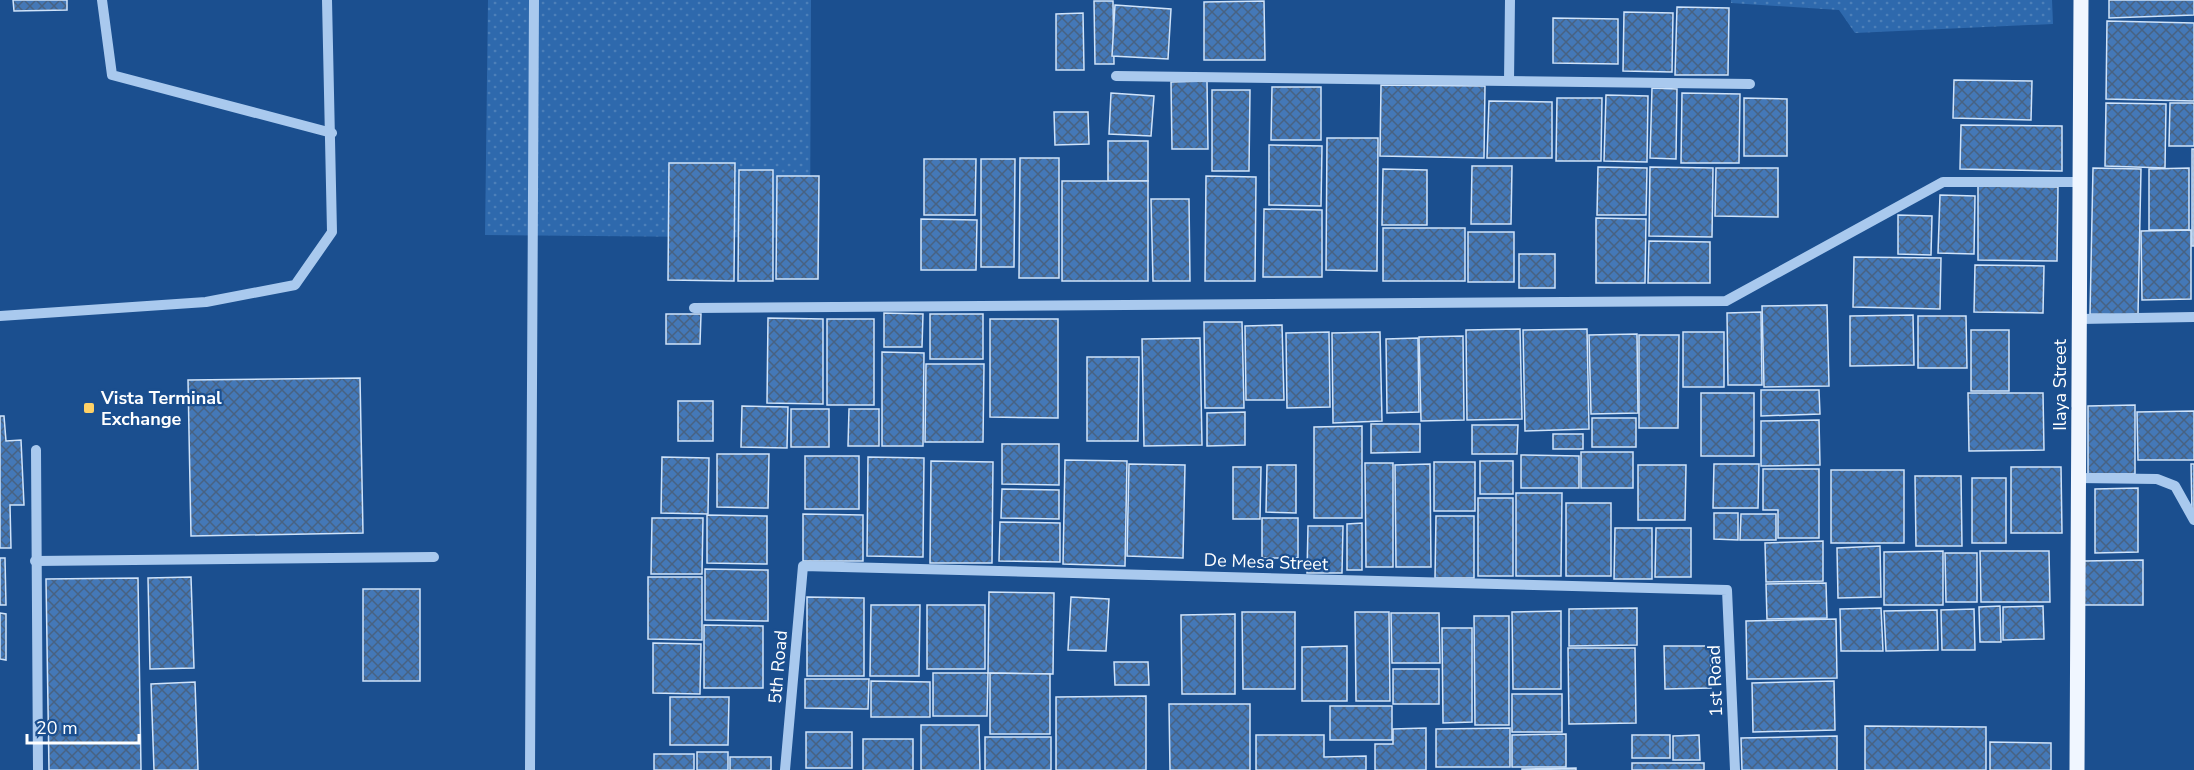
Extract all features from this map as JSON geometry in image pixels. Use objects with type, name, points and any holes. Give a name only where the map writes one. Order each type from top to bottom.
[{"type":"main road","name":"Ilaya Street","points":[[2077,770],[2081,0]]},
{"type":"street","points":[[102,0],[112,75],[332,133]]},
{"type":"street","points":[[0,316],[206,302],[296,285],[332,232],[332,133],[327,0]]},
{"type":"street","points":[[530,770],[534,0]]},
{"type":"street","points":[[1509,81],[1510,0]]},
{"type":"street","points":[[1116,76],[1750,84]]},
{"type":"street","points":[[694,308],[1726,301],[1943,182],[2080,182]]},
{"type":"street","points":[[2080,319],[2194,317]]},
{"type":"street","points":[[36,450],[38,770]]},
{"type":"street","points":[[2079,478],[2157,478],[2175,486],[2194,520]]},
{"type":"street","points":[[35,561],[434,557]]},
{"type":"street","name":"De Mesa Street","points":[[804,566],[1727,591]]},
{"type":"street","name":"5th Road","points":[[785,770],[804,566]]},
{"type":"street","name":"1st Road","points":[[1727,591],[1735,770]]},
{"type":"shaded area","points":[[488,0],[811,0],[810,238],[485,235]]},
{"type":"shaded area","points":[[1731,0],[2052,0],[2053,24],[1855,33],[1839,10],[1731,3]]},
{"type":"building","points":[[13,0],[67,0],[67,10],[14,11]]},
{"type":"building","points":[[2109,0],[2194,0],[2194,15],[2109,18]]},
{"type":"building","points":[[1094,1],[1113,1],[1114,64],[1095,64]]},
{"type":"building","points":[[1264,1],[1265,60],[1204,60],[1204,2]]},
{"type":"building","points":[[1115,5],[1171,9],[1168,59],[1112,56]]},
{"type":"building","points":[[1677,7],[1729,8],[1728,75],[1675,75]]},
{"type":"building","points":[[1624,12],[1673,13],[1672,72],[1623,71]]},
{"type":"building","points":[[1083,13],[1084,70],[1056,70],[1056,14]]},
{"type":"building","points":[[1553,18],[1618,19],[1618,64],[1553,63]]},
{"type":"building","points":[[2107,21],[2194,23],[2194,101],[2106,99]]},
{"type":"building","points":[[1954,80],[2032,81],[2031,120],[1953,118]]},
{"type":"building","points":[[1207,81],[1208,149],[1172,149],[1171,82]]},
{"type":"building","points":[[1381,85],[1485,86],[1484,158],[1380,156]]},
{"type":"building","points":[[1272,87],[1321,87],[1321,140],[1271,140]]},
{"type":"building","points":[[1652,88],[1677,89],[1676,159],[1650,158]]},
{"type":"building","points":[[1212,90],[1250,90],[1249,171],[1212,171]]},
{"type":"building","points":[[1111,93],[1154,96],[1151,136],[1109,134]]},
{"type":"building","points":[[1682,93],[1740,94],[1739,163],[1681,163]]},
{"type":"building","points":[[1606,95],[1648,96],[1647,162],[1604,161]]},
{"type":"building","points":[[1557,98],[1602,98],[1601,161],[1556,161]]},
{"type":"building","points":[[1744,98],[1787,99],[1787,156],[1744,156]]},
{"type":"building","points":[[1489,101],[1552,102],[1552,158],[1487,158]]},
{"type":"building","points":[[2106,103],[2166,104],[2165,168],[2105,166]]},
{"type":"building","points":[[2170,103],[2194,103],[2194,146],[2169,146]]},
{"type":"building","points":[[1054,112],[1088,112],[1089,144],[1055,145]]},
{"type":"building","points":[[1961,125],[2062,126],[2062,171],[1960,169]]},
{"type":"building","points":[[1327,138],[1378,138],[1377,271],[1326,270]]},
{"type":"building","points":[[1108,141],[1148,141],[1148,181],[1108,181]]},
{"type":"building","points":[[1269,145],[1322,146],[1321,206],[1269,205]]},
{"type":"building","points":[[2192,149],[2194,149],[2194,246],[2192,246]]},
{"type":"building","points":[[1020,158],[1059,158],[1059,278],[1019,278]]},
{"type":"building","points":[[924,159],[976,159],[975,215],[924,215]]},
{"type":"building","points":[[981,159],[1015,159],[1014,267],[981,267]]},
{"type":"building","points":[[669,163],[735,163],[734,281],[668,280]]},
{"type":"building","points":[[1472,166],[1512,166],[1511,224],[1471,224]]},
{"type":"building","points":[[1598,167],[1647,168],[1646,215],[1597,215]]},
{"type":"building","points":[[1650,167],[1713,168],[1712,237],[1649,236]]},
{"type":"building","points":[[1716,168],[1778,168],[1778,217],[1715,216]]},
{"type":"building","points":[[2093,168],[2141,169],[2138,315],[2090,314]]},
{"type":"building","points":[[2189,168],[2189,230],[2149,230],[2149,169]]},
{"type":"building","points":[[1383,169],[1427,170],[1427,225],[1382,225]]},
{"type":"building","points":[[739,170],[773,170],[773,281],[738,281]]},
{"type":"building","points":[[777,176],[819,176],[818,279],[776,279]]},
{"type":"building","points":[[1206,176],[1256,177],[1255,281],[1205,281]]},
{"type":"building","points":[[1062,181],[1148,181],[1148,281],[1062,281]]},
{"type":"building","points":[[1978,186],[2058,187],[2057,261],[1978,260]]},
{"type":"building","points":[[1940,195],[1975,196],[1974,254],[1938,253]]},
{"type":"building","points":[[1151,199],[1189,199],[1190,281],[1153,281]]},
{"type":"building","points":[[1264,209],[1322,210],[1322,277],[1263,277]]},
{"type":"building","points":[[1898,215],[1932,216],[1931,255],[1898,254]]},
{"type":"building","points":[[1596,218],[1646,219],[1645,283],[1596,283]]},
{"type":"building","points":[[921,219],[977,220],[976,270],[921,270]]},
{"type":"building","points":[[1383,228],[1465,228],[1465,281],[1383,281]]},
{"type":"building","points":[[2191,230],[2191,299],[2142,300],[2141,231]]},
{"type":"building","points":[[1468,232],[1514,232],[1514,282],[1468,282]]},
{"type":"building","points":[[1649,241],[1710,242],[1710,283],[1648,283]]},
{"type":"building","points":[[1519,254],[1555,254],[1555,288],[1519,288]]},
{"type":"building","points":[[1854,257],[1941,258],[1940,309],[1853,307]]},
{"type":"building","points":[[1975,265],[2044,266],[2043,313],[1974,312]]},
{"type":"building","points":[[1827,305],[1829,386],[1764,387],[1762,306]]},
{"type":"building","points":[[1761,312],[1762,385],[1728,385],[1727,313]]},
{"type":"building","points":[[884,313],[923,314],[922,347],[884,347]]},
{"type":"building","points":[[666,314],[701,314],[700,344],[666,344]]},
{"type":"building","points":[[930,314],[983,314],[983,359],[930,359]]},
{"type":"building","points":[[1913,315],[1914,365],[1850,366],[1850,316]]},
{"type":"building","points":[[1918,316],[1966,316],[1967,368],[1918,368]]},
{"type":"building","points":[[768,318],[823,319],[823,404],[767,403]]},
{"type":"building","points":[[827,319],[874,319],[874,405],[827,405]]},
{"type":"building","points":[[990,319],[1058,319],[1058,418],[990,417]]},
{"type":"building","points":[[1204,322],[1242,322],[1244,408],[1205,408]]},
{"type":"building","points":[[1282,325],[1284,400],[1246,400],[1245,326]]},
{"type":"building","points":[[1520,329],[1522,419],[1467,420],[1466,330]]},
{"type":"building","points":[[1587,329],[1589,429],[1525,431],[1523,330]]},
{"type":"building","points":[[1971,330],[2009,330],[2009,391],[1971,391]]},
{"type":"building","points":[[1329,332],[1330,407],[1287,408],[1286,333]]},
{"type":"building","points":[[1380,332],[1382,421],[1333,423],[1332,333]]},
{"type":"building","points":[[1683,332],[1724,332],[1724,387],[1683,387]]},
{"type":"building","points":[[1637,334],[1638,413],[1591,414],[1589,335]]},
{"type":"building","points":[[1639,335],[1679,335],[1678,428],[1639,428]]},
{"type":"building","points":[[1463,336],[1464,420],[1421,421],[1419,337]]},
{"type":"building","points":[[1200,338],[1202,445],[1144,446],[1142,339]]},
{"type":"building","points":[[1418,338],[1419,412],[1387,413],[1386,339]]},
{"type":"building","points":[[882,352],[924,353],[923,446],[882,446]]},
{"type":"building","points":[[1087,357],[1139,357],[1138,441],[1087,441]]},
{"type":"building","points":[[926,364],[984,364],[983,442],[925,442]]},
{"type":"building","points":[[360,378],[363,533],[191,536],[188,380]]},
{"type":"building","points":[[1761,390],[1819,390],[1820,414],[1761,416]]},
{"type":"building","points":[[1701,393],[1754,393],[1754,456],[1701,456]]},
{"type":"building","points":[[1968,393],[2043,393],[2044,450],[1969,451]]},
{"type":"building","points":[[678,401],[713,401],[713,441],[678,441]]},
{"type":"building","points":[[2135,405],[2135,474],[2088,474],[2088,406]]},
{"type":"building","points":[[742,406],[788,407],[787,448],[741,447]]},
{"type":"building","points":[[791,409],[829,409],[829,447],[791,447]]},
{"type":"building","points":[[849,409],[879,409],[879,446],[848,446]]},
{"type":"building","points":[[2194,411],[2194,460],[2138,460],[2137,412]]},
{"type":"building","points":[[1245,412],[1245,445],[1207,446],[1207,413]]},
{"type":"building","points":[[0,416],[4,416],[6,441],[21,440],[24,505],[10,505],[11,548],[0,548]]},
{"type":"building","points":[[1592,418],[1636,418],[1636,447],[1592,447]]},
{"type":"building","points":[[1819,420],[1820,465],[1761,466],[1761,421]]},
{"type":"building","points":[[1371,424],[1420,424],[1420,452],[1371,453]]},
{"type":"building","points":[[1472,425],[1518,425],[1517,454],[1472,454]]},
{"type":"building","points":[[1362,426],[1362,518],[1314,518],[1314,427]]},
{"type":"building","points":[[1553,434],[1583,434],[1583,449],[1553,449]]},
{"type":"building","points":[[1002,444],[1059,444],[1059,485],[1002,484]]},
{"type":"building","points":[[1581,452],[1633,452],[1633,488],[1581,488]]},
{"type":"building","points":[[717,454],[769,454],[768,508],[717,507]]},
{"type":"building","points":[[1521,455],[1579,456],[1579,488],[1521,488]]},
{"type":"building","points":[[805,456],[859,456],[859,509],[805,509]]},
{"type":"building","points":[[662,457],[709,458],[708,514],[661,513]]},
{"type":"building","points":[[868,457],[924,458],[923,557],[867,556]]},
{"type":"building","points":[[1065,460],[1127,461],[1125,566],[1063,564]]},
{"type":"building","points":[[931,461],[993,462],[992,563],[930,563]]},
{"type":"building","points":[[1480,461],[1513,461],[1513,494],[1480,494]]},
{"type":"building","points":[[1434,462],[1475,462],[1475,511],[1434,511]]},
{"type":"building","points":[[1365,463],[1393,463],[1393,567],[1366,567]]},
{"type":"building","points":[[1129,464],[1185,465],[1183,558],[1127,556]]},
{"type":"building","points":[[1430,464],[1431,567],[1396,567],[1395,465]]},
{"type":"building","points":[[1714,464],[1759,464],[1758,508],[1713,508]]},
{"type":"building","points":[[2191,464],[2194,464],[2194,513],[2192,513]]},
{"type":"building","points":[[1267,465],[1296,465],[1296,513],[1266,512]]},
{"type":"building","points":[[1638,465],[1686,465],[1685,520],[1638,520]]},
{"type":"building","points":[[1233,467],[1261,467],[1260,519],[1233,519]]},
{"type":"building","points":[[2011,467],[2061,467],[2062,533],[2011,533]]},
{"type":"building","points":[[1763,469],[1819,469],[1819,538],[1778,538],[1778,510],[1763,510]]},
{"type":"building","points":[[1831,470],[1904,470],[1904,543],[1831,543]]},
{"type":"building","points":[[1915,476],[1961,476],[1962,546],[1916,546]]},
{"type":"building","points":[[1972,478],[2006,478],[2006,543],[1972,543]]},
{"type":"building","points":[[2138,488],[2138,552],[2095,553],[2095,489]]},
{"type":"building","points":[[1002,489],[1059,490],[1059,519],[1001,518]]},
{"type":"building","points":[[1516,493],[1562,493],[1561,576],[1516,576]]},
{"type":"building","points":[[1478,498],[1513,498],[1513,576],[1478,576]]},
{"type":"building","points":[[1566,503],[1611,503],[1611,576],[1566,576]]},
{"type":"building","points":[[1714,513],[1738,513],[1738,540],[1714,539]]},
{"type":"building","points":[[803,514],[863,515],[863,561],[803,561]]},
{"type":"building","points":[[1741,514],[1776,514],[1776,540],[1740,540]]},
{"type":"building","points":[[707,515],[767,516],[767,564],[707,563]]},
{"type":"building","points":[[1436,516],[1474,516],[1474,578],[1435,578]]},
{"type":"building","points":[[652,518],[703,518],[702,574],[651,574]]},
{"type":"building","points":[[1262,518],[1298,518],[1298,558],[1262,558]]},
{"type":"building","points":[[1000,522],[1060,523],[1060,562],[999,561]]},
{"type":"building","points":[[1362,523],[1362,570],[1347,570],[1347,524]]},
{"type":"building","points":[[1308,526],[1343,526],[1342,573],[1307,573]]},
{"type":"building","points":[[1615,528],[1652,528],[1652,579],[1614,579]]},
{"type":"building","points":[[1656,528],[1691,528],[1691,577],[1655,577]]},
{"type":"building","points":[[1823,541],[1823,581],[1766,582],[1765,543]]},
{"type":"building","points":[[1880,546],[1881,597],[1838,598],[1837,548]]},
{"type":"building","points":[[1943,551],[1943,605],[1884,605],[1884,552]]},
{"type":"building","points":[[1980,551],[2049,551],[2050,602],[1981,602]]},
{"type":"building","points":[[1945,553],[1977,553],[1977,602],[1946,602]]},
{"type":"building","points":[[0,558],[5,558],[6,605],[0,605]]},
{"type":"building","points":[[2143,560],[2143,605],[2084,605],[2084,561]]},
{"type":"building","points":[[705,569],[768,570],[768,621],[705,620]]},
{"type":"building","points":[[191,577],[194,668],[150,669],[148,578]]},
{"type":"building","points":[[648,577],[702,577],[702,640],[648,639]]},
{"type":"building","points":[[138,578],[141,770],[49,770],[46,579]]},
{"type":"building","points":[[1826,583],[1827,618],[1767,619],[1766,584]]},
{"type":"building","points":[[363,589],[420,589],[420,681],[363,681]]},
{"type":"building","points":[[989,592],[1054,593],[1053,674],[988,673]]},
{"type":"building","points":[[807,597],[864,598],[864,676],[807,676]]},
{"type":"building","points":[[1071,597],[1109,599],[1106,651],[1068,650]]},
{"type":"building","points":[[871,605],[920,605],[919,676],[870,676]]},
{"type":"building","points":[[927,605],[985,605],[985,669],[927,669]]},
{"type":"building","points":[[2000,606],[2001,642],[1980,642],[1979,607]]},
{"type":"building","points":[[2043,606],[2044,639],[2003,640],[2003,607]]},
{"type":"building","points":[[1637,608],[1637,645],[1569,646],[1569,609]]},
{"type":"building","points":[[1881,608],[1883,651],[1841,651],[1840,609]]},
{"type":"building","points":[[1974,609],[1975,650],[1942,650],[1941,610]]},
{"type":"building","points":[[1937,610],[1938,650],[1886,651],[1884,611]]},
{"type":"building","points":[[1561,611],[1561,689],[1513,689],[1512,612]]},
{"type":"building","points":[[1242,612],[1295,612],[1295,689],[1243,689]]},
{"type":"building","points":[[1355,612],[1389,612],[1390,701],[1356,701]]},
{"type":"building","points":[[0,613],[6,614],[6,660],[0,659]]},
{"type":"building","points":[[1391,613],[1439,613],[1440,663],[1392,663]]},
{"type":"building","points":[[1235,614],[1235,694],[1182,694],[1181,615]]},
{"type":"building","points":[[1474,616],[1509,616],[1509,725],[1475,725]]},
{"type":"building","points":[[1836,619],[1837,678],[1747,679],[1746,621]]},
{"type":"building","points":[[704,625],[763,626],[763,688],[704,688]]},
{"type":"building","points":[[1442,628],[1472,628],[1472,722],[1443,723]]},
{"type":"building","points":[[653,643],[701,644],[700,694],[653,693]]},
{"type":"building","points":[[1347,646],[1347,701],[1302,701],[1302,647]]},
{"type":"building","points":[[1664,646],[1711,646],[1711,688],[1665,689]]},
{"type":"building","points":[[1568,648],[1635,648],[1636,723],[1569,724]]},
{"type":"building","points":[[1114,662],[1148,662],[1149,685],[1115,685]]},
{"type":"building","points":[[1393,669],[1439,669],[1439,704],[1393,704]]},
{"type":"building","points":[[933,673],[988,673],[987,716],[933,716]]},
{"type":"building","points":[[990,673],[1050,674],[1050,734],[990,734]]},
{"type":"building","points":[[805,679],[869,679],[868,709],[805,708]]},
{"type":"building","points":[[871,681],[930,682],[930,717],[871,717]]},
{"type":"building","points":[[1834,681],[1835,730],[1753,732],[1752,683]]},
{"type":"building","points":[[195,682],[198,770],[154,770],[151,684]]},
{"type":"building","points":[[1512,694],[1562,694],[1562,732],[1512,732]]},
{"type":"building","points":[[1146,696],[1146,770],[1056,770],[1056,697]]},
{"type":"building","points":[[670,697],[729,697],[728,745],[670,745]]},
{"type":"building","points":[[1169,704],[1250,704],[1250,770],[1170,770]]},
{"type":"building","points":[[1330,706],[1392,706],[1392,740],[1330,740]]},
{"type":"building","points":[[921,725],[979,725],[980,770],[921,770]]},
{"type":"building","points":[[1865,726],[1986,727],[1986,770],[1865,770]]},
{"type":"building","points":[[1426,728],[1426,770],[1375,770],[1375,744],[1393,744],[1393,729]]},
{"type":"building","points":[[1510,728],[1510,767],[1436,767],[1436,729]]},
{"type":"building","points":[[806,732],[852,732],[852,768],[806,768]]},
{"type":"building","points":[[1566,734],[1566,767],[1512,767],[1512,735]]},
{"type":"building","points":[[1256,735],[1324,735],[1324,757],[1366,756],[1366,770],[1256,770]]},
{"type":"building","points":[[1632,735],[1670,735],[1670,758],[1632,758]]},
{"type":"building","points":[[1699,735],[1700,760],[1673,760],[1673,736]]},
{"type":"building","points":[[1837,736],[1837,770],[1742,770],[1741,738]]},
{"type":"building","points":[[985,737],[1051,737],[1051,770],[985,770]]},
{"type":"building","points":[[863,739],[913,739],[913,770],[863,770]]},
{"type":"building","points":[[1990,742],[2051,743],[2051,770],[1990,770]]},
{"type":"building","points":[[697,752],[728,752],[728,770],[697,770]]},
{"type":"building","points":[[654,754],[694,754],[694,770],[654,770]]},
{"type":"building","points":[[730,757],[771,757],[771,770],[730,770]]},
{"type":"building","points":[[1632,763],[1704,763],[1704,770],[1632,770]]},
{"type":"building","points":[[1576,768],[1576,770],[1522,770],[1522,769]]},
{"type":"place","name":"Vista Terminal Exchange","points":[[89,408]]}]
